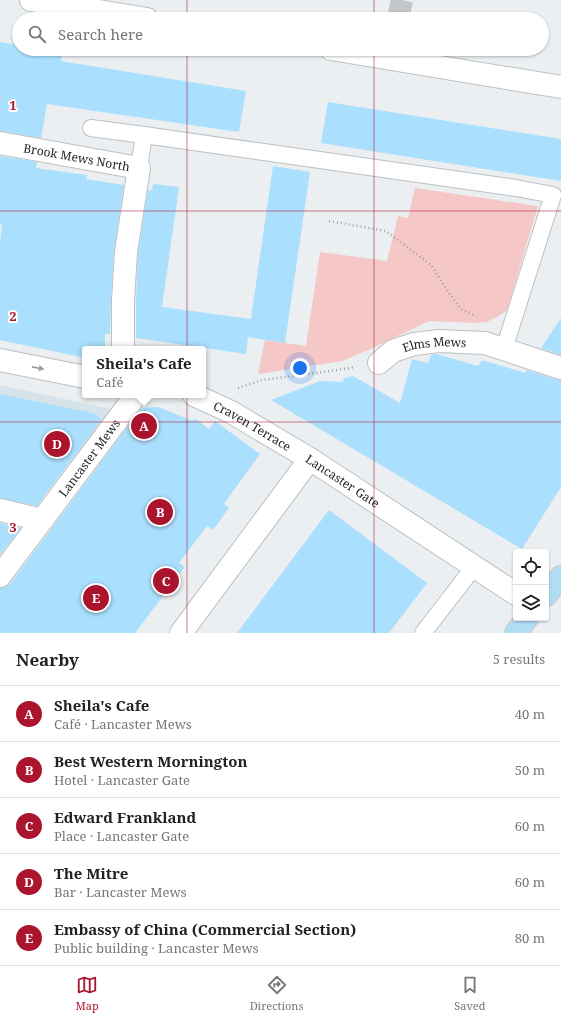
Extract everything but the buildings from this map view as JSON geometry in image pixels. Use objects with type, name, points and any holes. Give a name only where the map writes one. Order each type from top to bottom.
[{"type":"main road","points":[[549,591],[561,577]]},
{"type":"main road","points":[[516,633],[526,621]]},
{"type":"street","points":[[31,0],[104,12]]},
{"type":"street","points":[[403,56],[555,83]]},
{"type":"street","name":"Brook Mews North","points":[[0,143],[139,168],[126,252],[123,301],[123,346]]},
{"type":"street","name":"Elms Mews","points":[[379,363],[393,351],[414,344],[440,342],[485,343],[506,340],[561,368]]},
{"type":"street","points":[[0,360],[82,376]]},
{"type":"street","name":"Lancaster Mews","points":[[0,576],[134,398]]},
{"type":"street","name":"Craven Terrace","points":[[201,398],[231,412],[310,459]]},
{"type":"street","name":"Lancaster Gate","points":[[181,633],[310,459],[513,592]]},
{"type":"street","points":[[0,510],[42,520]]},
{"type":"lane","points":[[91,128],[516,188],[553,195],[506,340]]},
{"type":"lane","points":[[139,168],[144,135]]},
{"type":"lane","points":[[424,633],[474,567]]},
{"type":"path","points":[[329,221],[386,231],[431,265],[461,309],[506,340]]},
{"type":"path","points":[[262,380],[379,363]]},
{"type":"shaded area","points":[[415,188],[538,206],[507,310],[487,322],[429,321],[342,361],[258,374],[265,340],[306,346],[320,252],[387,261],[398,216],[408,218]]},
{"type":"shaded area","points":[[0,385],[111,409],[73,462],[0,446]]},
{"type":"tunnel","points":[[399,12],[402,0]]},
{"type":"place","name":"Sheila's Cafe","points":[[144,426]]},
{"type":"place","name":"The Mitre","points":[[57,444]]},
{"type":"place","name":"Best Western Mornington","points":[[160,512]]},
{"type":"place","name":"Edward Frankland","points":[[166,581]]},
{"type":"place","name":"Embassy of China (Commercial Section)","points":[[96,598]]}]
